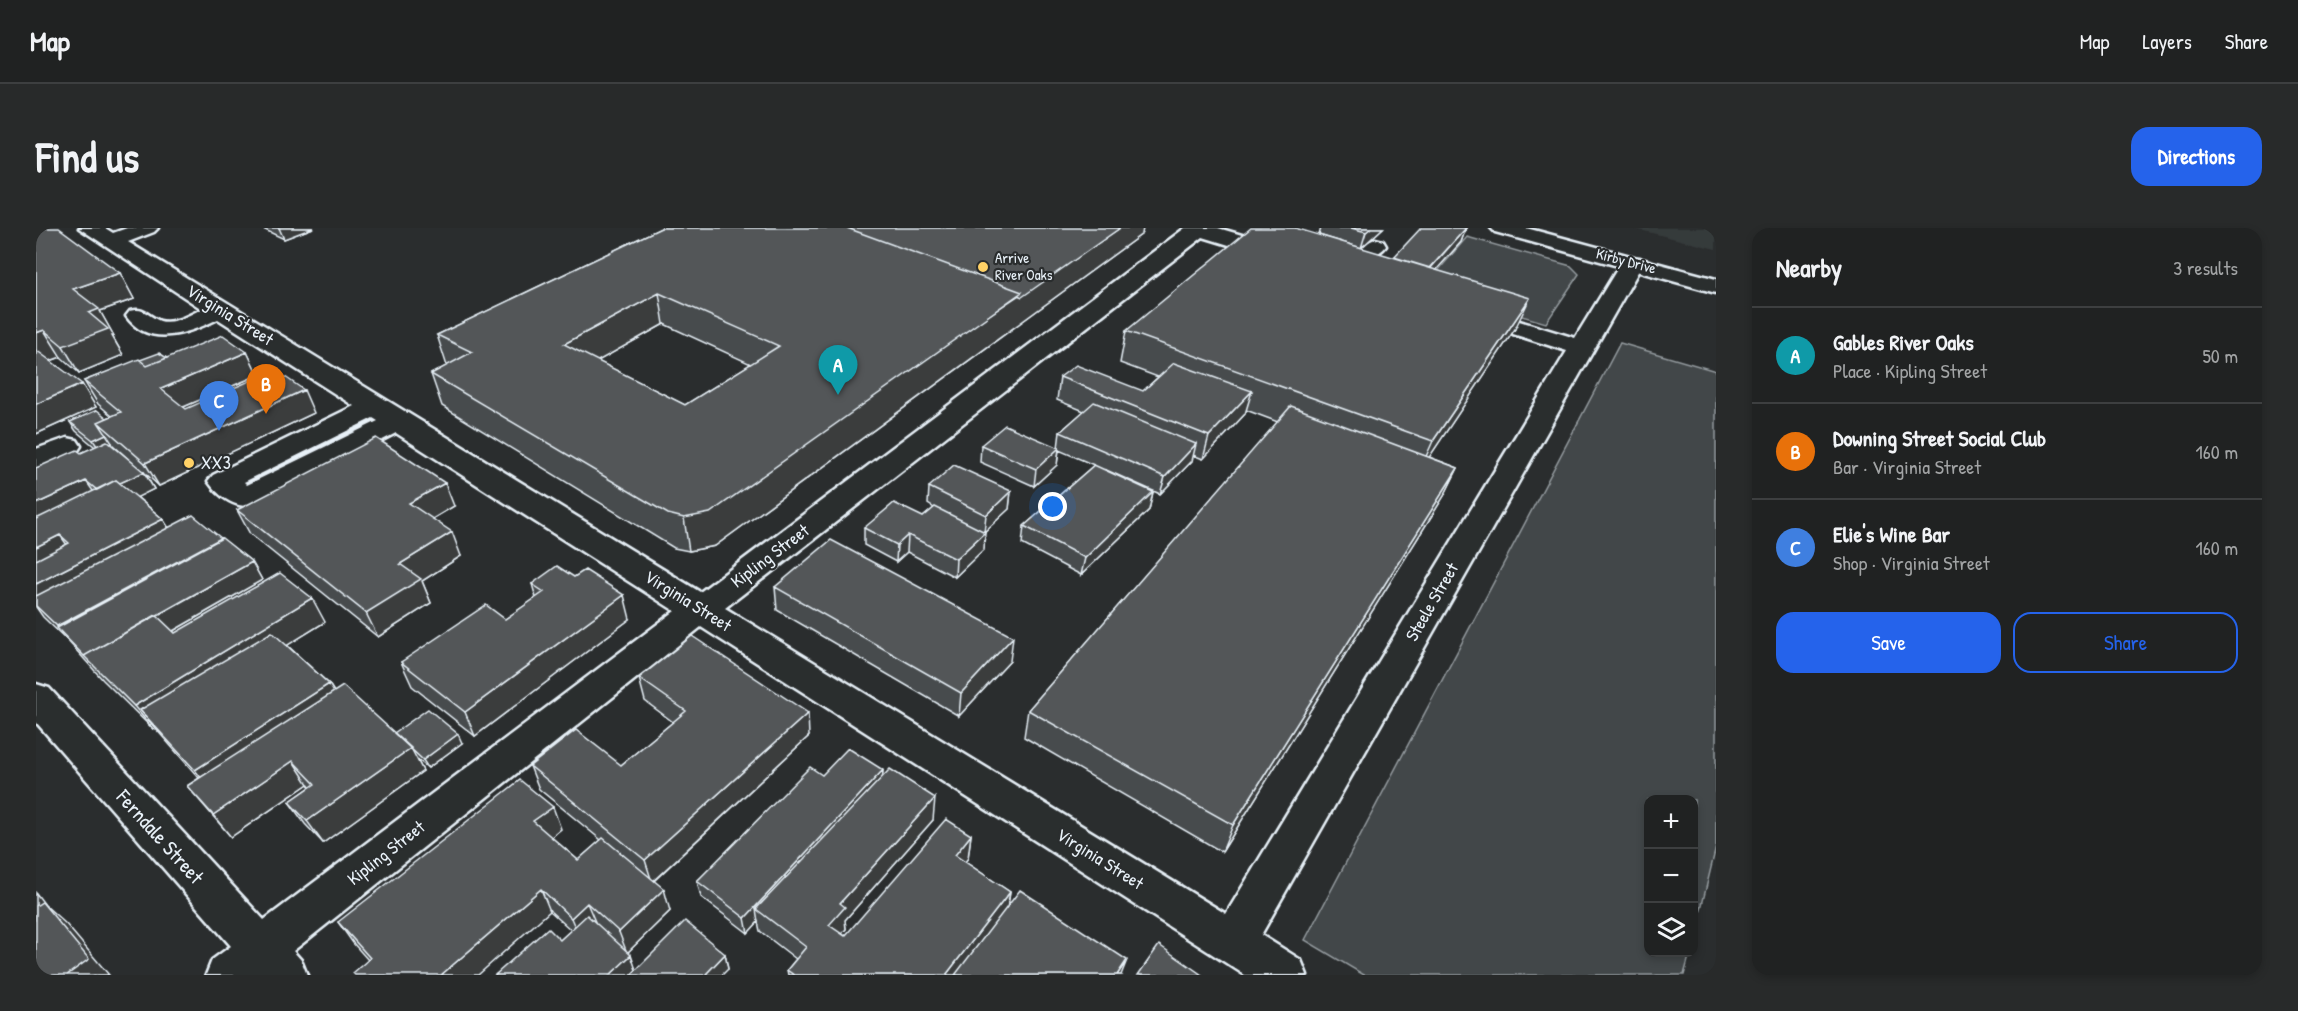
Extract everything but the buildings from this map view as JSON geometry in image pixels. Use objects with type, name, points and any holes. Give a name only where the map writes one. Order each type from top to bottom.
[{"type":"street","points":[[101,235],[147,228]]},
{"type":"street","points":[[1199,228],[1307,256],[1346,274]]},
{"type":"street","name":"Kipling Street","points":[[228,975],[273,962],[701,609],[1199,228]]},
{"type":"street","name":"Kirby Drive","points":[[1502,228],[1716,286]]},
{"type":"street","name":"Kirby Drive","points":[[1576,228],[1716,265]]},
{"type":"street","name":"Virginia Street","points":[[101,235],[1286,975]]},
{"type":"street","points":[[1307,256],[1367,252],[1383,239]]},
{"type":"street","points":[[1632,263],[1716,265]]},
{"type":"street","name":"Steele Street","points":[[1233,942],[1632,263]]},
{"type":"street","points":[[1447,306],[1582,348]]},
{"type":"street","points":[[138,316],[153,327],[174,328],[221,309]]},
{"type":"street","points":[[387,413],[245,498],[223,481],[387,413]]},
{"type":"street","points":[[36,460],[67,446]]},
{"type":"street","name":"Ferndale Street","points":[[36,699],[273,962]]},
{"type":"shaded area","points":[[1632,228],[1716,228],[1716,249]]},
{"type":"shaded area","points":[[1467,237],[1571,266],[1579,274],[1546,323],[1424,287]]},
{"type":"shaded area","points":[[1620,343],[1716,371],[1716,847],[1698,921],[1698,795],[1644,795],[1644,957],[1689,957],[1684,975],[1364,975],[1305,940]]},
{"type":"place","name":"Arrive River Oaks","points":[[983,267]]},
{"type":"place","name":"Gables River Oaks","points":[[838,395]]},
{"type":"place","name":"Downing Street Social Club","points":[[266,414]]},
{"type":"place","name":"Elie's Wine Bar","points":[[219,431]]},
{"type":"place","name":"XX3","points":[[189,463]]}]
